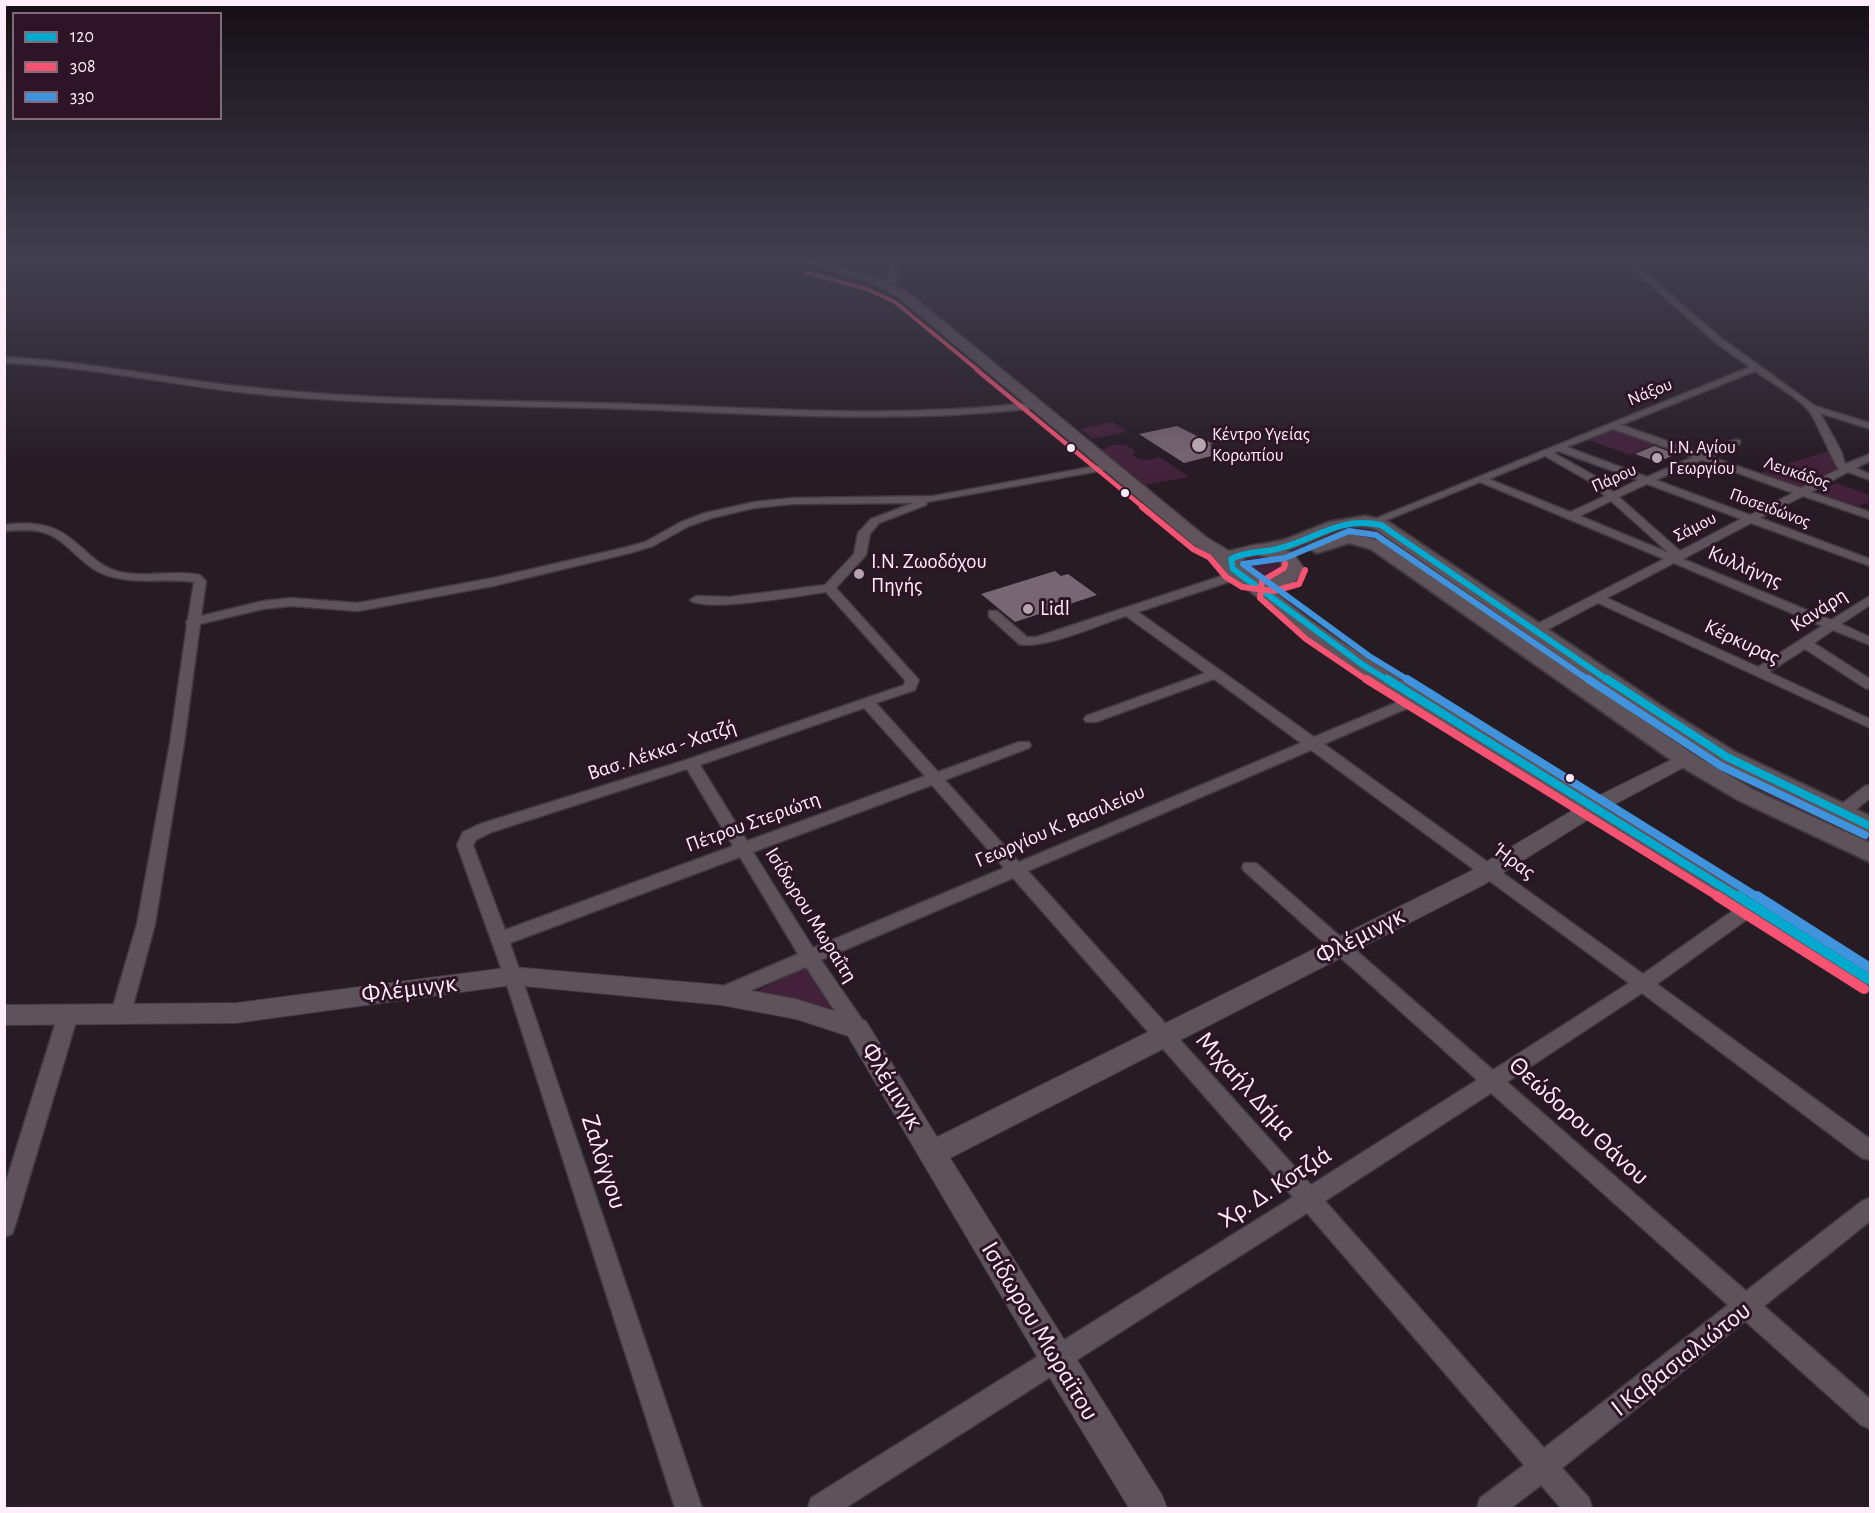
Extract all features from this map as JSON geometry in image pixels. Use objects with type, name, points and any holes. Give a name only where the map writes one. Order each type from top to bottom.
[{"type":"main road","points":[[951,333],[1194,535],[1220,552],[1240,573],[1274,601],[1354,659],[1595,806],[1870,980]]},
{"type":"main road","points":[[1291,573],[1267,581],[1240,573],[1231,559],[1251,550],[1282,548],[1347,521],[1373,522],[1384,526],[1661,716],[1727,757],[1870,826]]},
{"type":"main road","points":[[1194,535],[1221,546],[1285,556],[1291,573]]},
{"type":"main road","points":[[1274,601],[1270,588],[1291,573],[1298,556],[1336,540],[1352,538],[1374,543],[1685,759],[1746,795],[1870,853]]},
{"type":"street","points":[[1709,333],[1812,408],[1870,426]]},
{"type":"street","points":[[7,361],[51,362],[247,390],[341,397],[800,412],[971,413],[1036,405]]},
{"type":"street","name":"Νάξου","points":[[1373,522],[1755,368]]},
{"type":"street","points":[[1812,408],[1836,450],[1840,466],[1870,477]]},
{"type":"street","name":"Λευκάδος","points":[[1611,425],[1870,516]]},
{"type":"street","name":"Πάρου","points":[[1571,516],[1611,496],[1737,442]]},
{"type":"street","name":"Ποσειδώνος","points":[[1557,447],[1870,563]]},
{"type":"street","points":[[1545,452],[1591,478],[1676,557]]},
{"type":"street","name":"Σάμου","points":[[1536,630],[1870,457]]},
{"type":"street","points":[[192,622],[263,605],[291,602],[358,606],[493,582],[626,552],[649,544],[693,520],[754,506],[793,501],[933,499],[1112,466]]},
{"type":"street","name":"Κυλλήνης","points":[[1481,478],[1676,557],[1870,640]]},
{"type":"street","points":[[696,600],[729,601],[829,588],[860,555],[864,533],[875,521],[933,499]]},
{"type":"street","points":[[4,528],[33,528],[53,532],[95,566],[108,572],[153,579],[196,578],[200,581],[192,622],[177,743],[146,924],[121,1013]]},
{"type":"street","points":[[993,614],[1024,641],[1030,642],[1240,573]]},
{"type":"street","name":"Βασ. Λέκκα - Χατζή","points":[[469,836],[486,828],[868,704],[910,687],[912,680],[829,588]]},
{"type":"street","name":"Κέρκυρας","points":[[1597,598],[1870,724]]},
{"type":"street","name":"Κανάρη","points":[[1759,673],[1870,600]]},
{"type":"street","name":"Ήρας","points":[[1128,611],[1490,871],[1870,1151]]},
{"type":"street","points":[[1805,643],[1870,685]]},
{"type":"street","points":[[1091,719],[1217,673]]},
{"type":"street","name":"Γεωργίου Κ. Βασιλείου","points":[[721,995],[1417,699]]},
{"type":"street","name":"Μιχαήλ Δήμα","points":[[868,704],[1309,1200],[1579,1509]]},
{"type":"street","name":"Πέτρου Στεριώτη","points":[[498,940],[1024,745]]},
{"type":"street","name":"Φλέμινγκ","points":[[4,1016],[236,1013],[513,976],[721,995],[796,1009],[857,1028],[932,1153],[1490,871],[1595,806],[1685,759]]},
{"type":"street","name":"Ισίδωρου Μωραΐτη","points":[[691,763],[809,957],[857,1028]]},
{"type":"street","points":[[1841,813],[1870,790]]},
{"type":"street","name":"Ζαλόγγου","points":[[469,836],[465,845],[513,976],[688,1509]]},
{"type":"street","name":"Θεώδορου Θάνου","points":[[1250,867],[1870,1416]]},
{"type":"street","name":"Χρ. Δ. Κοτζιά","points":[[821,1509],[1309,1200],[1642,984],[1754,905]]},
{"type":"street","points":[[4,1226],[68,1015]]},
{"type":"street","name":"Ισίδωρου Μωραϊτου","points":[[932,1153],[1149,1509]]},
{"type":"street","name":"Ι Καβασιαλιώτου","points":[[1490,1509],[1870,1208]]},
{"type":"shaded area","points":[[1113,422],[1126,432],[1093,439],[1080,429]]},
{"type":"shaded area","points":[[1615,429],[1656,444],[1630,455],[1589,440]]},
{"type":"shaded area","points":[[1112,445],[1126,445],[1135,451],[1133,456],[1143,460],[1160,457],[1189,477],[1145,485],[1102,450]]},
{"type":"shaded area","points":[[1831,450],[1837,471],[1804,488],[1760,473]]},
{"type":"shaded area","points":[[1836,483],[1870,495],[1870,502],[1859,506],[1818,493]]},
{"type":"shaded area","points":[[1351,526],[1373,527],[1756,779],[1870,834],[1870,848],[1828,830],[1691,759],[1369,533],[1355,531],[1293,554],[1285,551]]},
{"type":"shaded area","points":[[1249,553],[1282,559],[1288,571],[1270,578],[1239,570],[1237,558]]},
{"type":"shaded area","points":[[801,969],[806,969],[834,1011],[753,993]]},
{"type":"building","name":"Κέντρο Υγείας Κορωπίου","points":[[1177,426],[1213,444],[1209,445],[1223,453],[1184,463],[1139,434]]},
{"type":"building","name":"Ι.Ν. Αγίου Γεωργίου","points":[[1654,446],[1676,454],[1658,462],[1635,454]]},
{"type":"building","name":"Lidl","points":[[1055,571],[1061,576],[1068,574],[1097,595],[1015,622],[981,594]]},
{"type":"transit line","name":"308","points":[[932,333],[1193,549],[1209,557],[1226,577],[1242,587],[1274,591],[1299,584],[1305,570]]},
{"type":"transit line","name":"120","points":[[1870,826],[1727,757],[1661,716],[1381,525],[1367,522],[1343,524],[1284,547],[1245,553],[1231,559],[1233,569],[1363,665],[1595,806],[1870,980]]},
{"type":"transit line","name":"330","points":[[1865,835],[1721,766],[1655,725],[1376,535],[1363,531],[1349,531],[1285,558],[1243,564],[1369,656],[1601,797],[1870,968]]},
{"type":"transit line","name":"308","points":[[1285,564],[1284,568],[1262,581],[1260,598],[1306,639],[1357,674],[1589,815],[1864,989]]},
{"type":"place","name":"Κέντρο Υγείας Κορωπίου","points":[[1199,445]]},
{"type":"place","name":"Ι.Ν. Αγίου Γεωργίου","points":[[1657,458]]},
{"type":"place","name":"Ι.Ν. Ζωοδόχου Πηγής","points":[[859,574]]},
{"type":"place","name":"Lidl","points":[[1028,609]]}]
